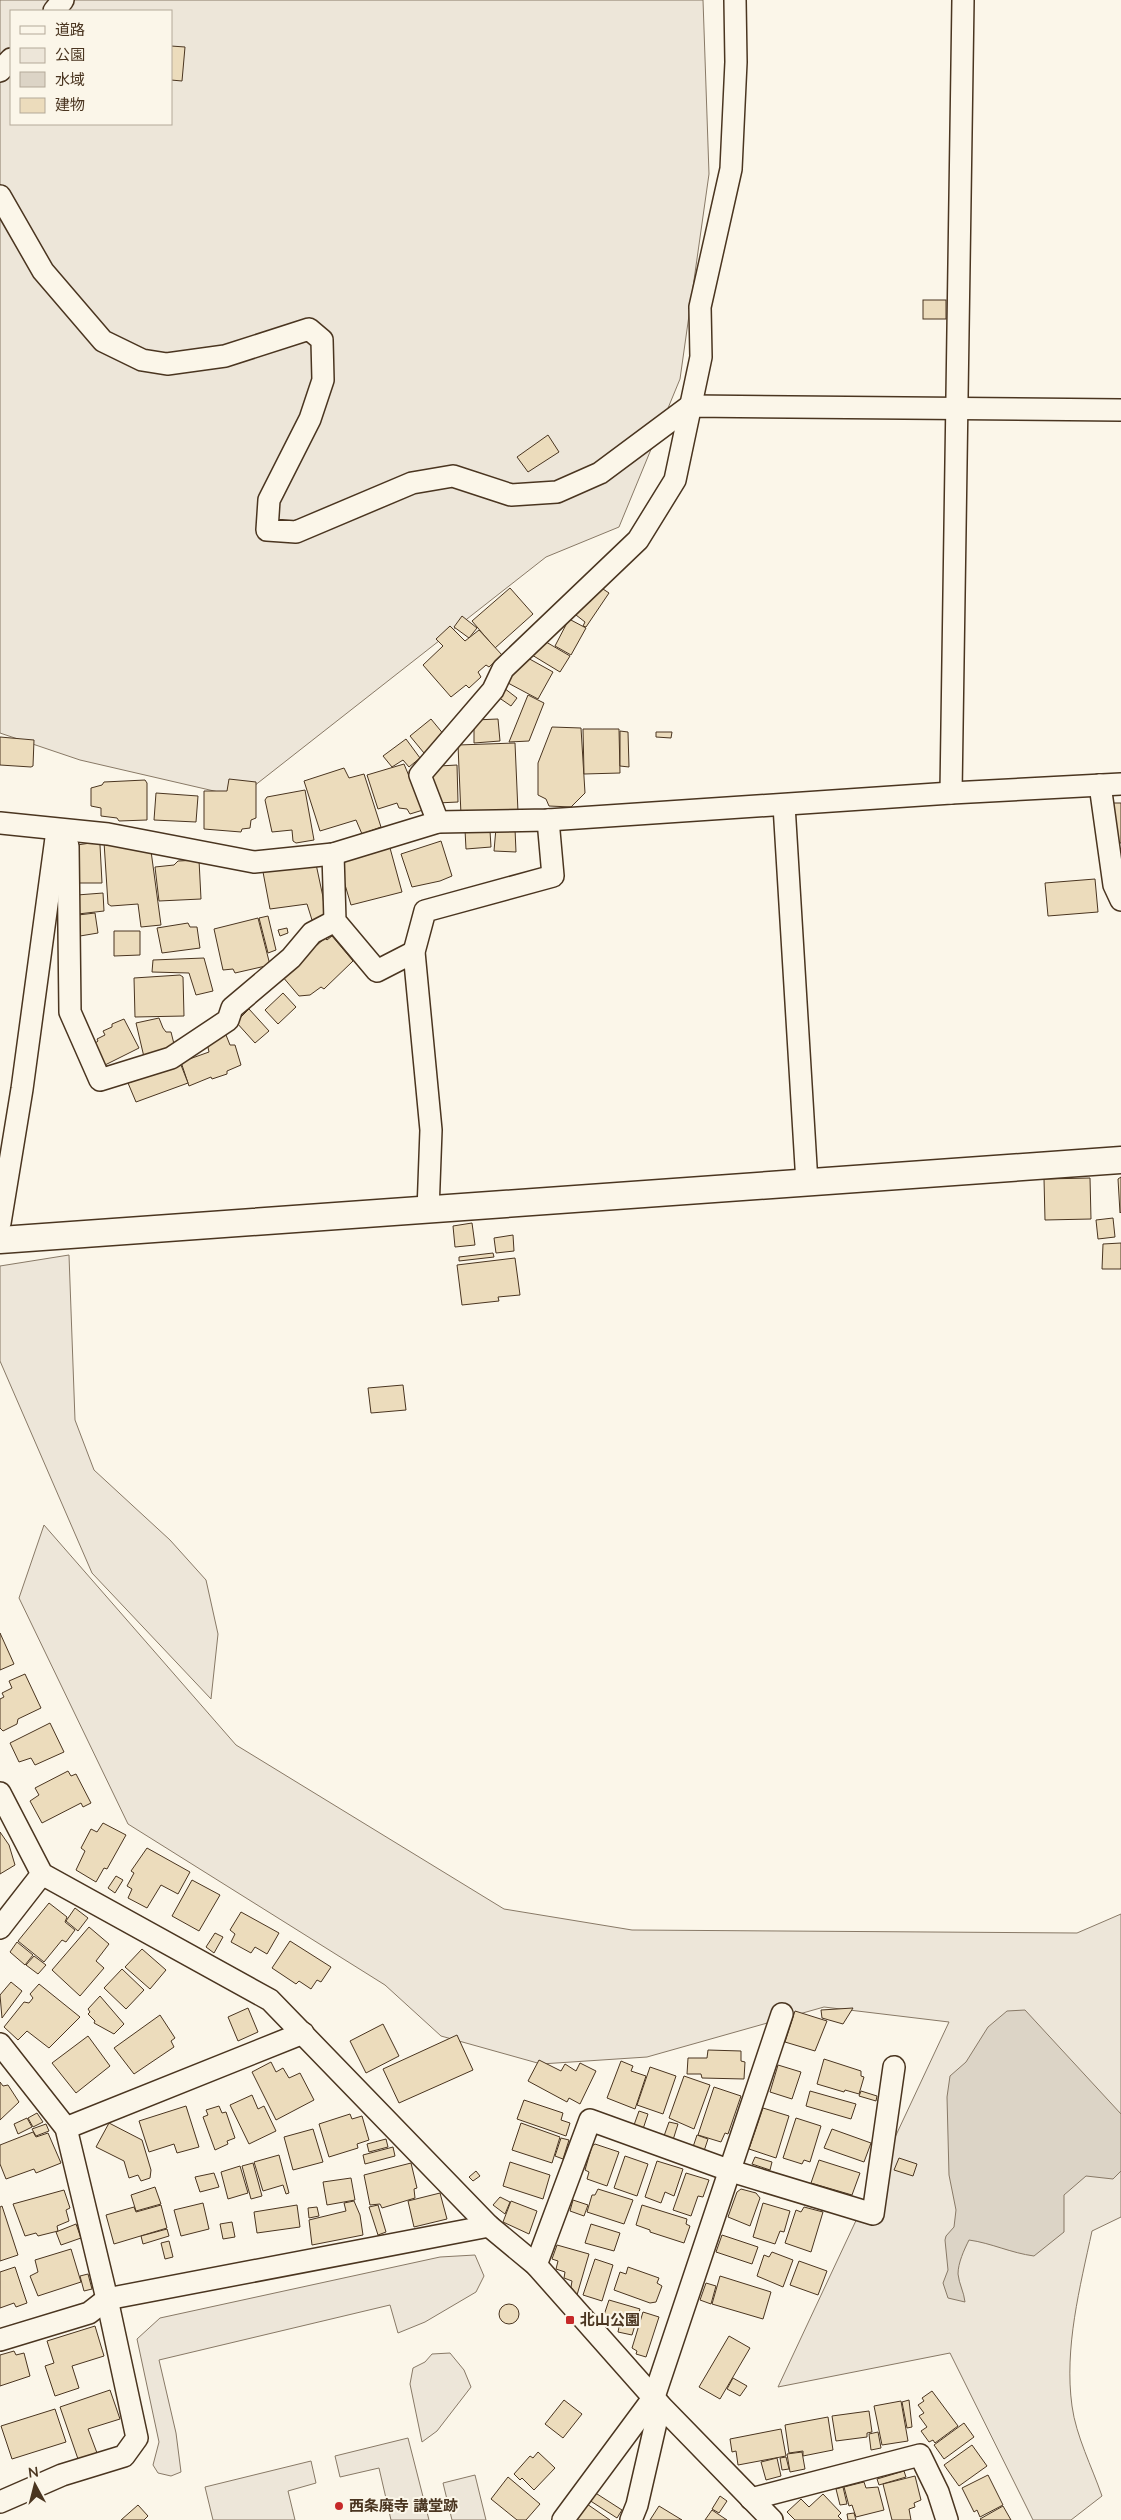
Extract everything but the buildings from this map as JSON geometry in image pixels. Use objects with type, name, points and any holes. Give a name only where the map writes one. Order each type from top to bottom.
[{"type":"street","points":[[55,10],[63,0]]},
{"type":"street","points":[[438,822],[420,776],[493,690],[503,669],[638,540],[674,480],[701,357],[700,307],[731,169],[736,62],[735,0]]},
{"type":"street","points":[[951,793],[964,0]]},
{"type":"street","points":[[0,71],[10,61]]},
{"type":"street","points":[[0,196],[43,271],[103,341],[142,360],[167,364],[225,356],[309,329],[322,340],[323,380],[310,419],[269,500],[267,530],[296,532],[412,483],[454,476],[511,495],[556,492],[600,473],[690,406],[956,410],[1121,410]]},
{"type":"street","points":[[0,823],[56,837],[108,834],[254,862],[333,854],[438,822],[548,820],[951,793],[1111,785],[1114,885],[1121,900]]},
{"type":"street","points":[[784,805],[807,1183]]},
{"type":"street","points":[[428,1211],[431,1130],[414,952],[425,911],[553,876],[548,820]]},
{"type":"street","points":[[56,837],[68,846],[70,1012],[100,1080],[171,1058],[180,1053],[228,1020],[232,1008],[291,958],[312,933],[335,921]]},
{"type":"street","points":[[0,1222],[22,1089],[56,837]]},
{"type":"street","points":[[333,854],[335,921],[377,971],[414,952]]},
{"type":"street","points":[[0,1240],[428,1211],[1121,1160]]},
{"type":"street","points":[[0,1793],[42,1874],[270,2000],[489,2226],[536,2265],[657,2401],[772,2520]]},
{"type":"street","points":[[0,1928],[42,1874]]},
{"type":"street","points":[[631,2520],[637,2505],[657,2401],[782,2014]]},
{"type":"street","points":[[66,2128],[303,2033]]},
{"type":"street","points":[[0,2044],[66,2128],[107,2299],[137,2438],[124,2456],[62,2475],[0,2502]]},
{"type":"street","points":[[536,2265],[590,2120],[730,2171],[873,2214],[894,2067]]},
{"type":"street","points":[[0,2340],[89,2313],[107,2299],[489,2226]]},
{"type":"street","points":[[563,2520],[657,2401]]},
{"type":"street","points":[[751,2499],[920,2455],[938,2492],[947,2520]]},
{"type":"green space","points":[[0,0],[703,0],[709,174],[680,379],[619,527],[546,557],[240,797],[80,760],[0,733]]},
{"type":"green space","points":[[69,1255],[75,1420],[94,1470],[170,1540],[206,1580],[218,1634],[211,1699],[92,1573],[0,1361],[0,1266]]},
{"type":"green space","points":[[44,1525],[236,1745],[504,1909],[632,1930],[1077,1933],[1121,1914],[1121,2217],[1092,2231],[1075,2318],[1070,2362],[1070,2384],[1074,2417],[1102,2496],[1071,2520],[1033,2520],[950,2353],[778,2387],[949,2022],[824,2007],[647,2057],[541,2064],[441,2036],[385,1985],[128,1824],[19,1598]]},
{"type":"green space","points":[[475,2255],[484,2276],[476,2292],[425,2322],[398,2333],[390,2305],[159,2360],[176,2433],[181,2472],[171,2476],[158,2473],[153,2465],[159,2442],[137,2339],[160,2318],[440,2257]]},
{"type":"green space","points":[[450,2353],[464,2370],[471,2387],[437,2431],[422,2442],[410,2384],[413,2368],[425,2362],[432,2354]]},
{"type":"green space","points":[[408,2438],[429,2520],[391,2520],[379,2468],[340,2477],[335,2456]]},
{"type":"green space","points":[[311,2461],[316,2483],[288,2491],[295,2520],[213,2520],[205,2487]]},
{"type":"green space","points":[[475,2475],[486,2520],[452,2520],[443,2483]]},
{"type":"water","points":[[1025,2010],[1121,2114],[1121,2171],[1113,2179],[1086,2176],[1064,2195],[1064,2232],[1034,2256],[969,2240],[958,2270],[965,2302],[948,2298],[943,2283],[948,2270],[945,2240],[954,2227],[956,2210],[949,2175],[947,2097],[950,2076],[966,2062],[988,2027],[1007,2011]]},
{"type":"place","name":"北山公園","points":[[570,2320]]},
{"type":"place","name":"西条廃寺 講堂跡","points":[[339,2506]]}]
